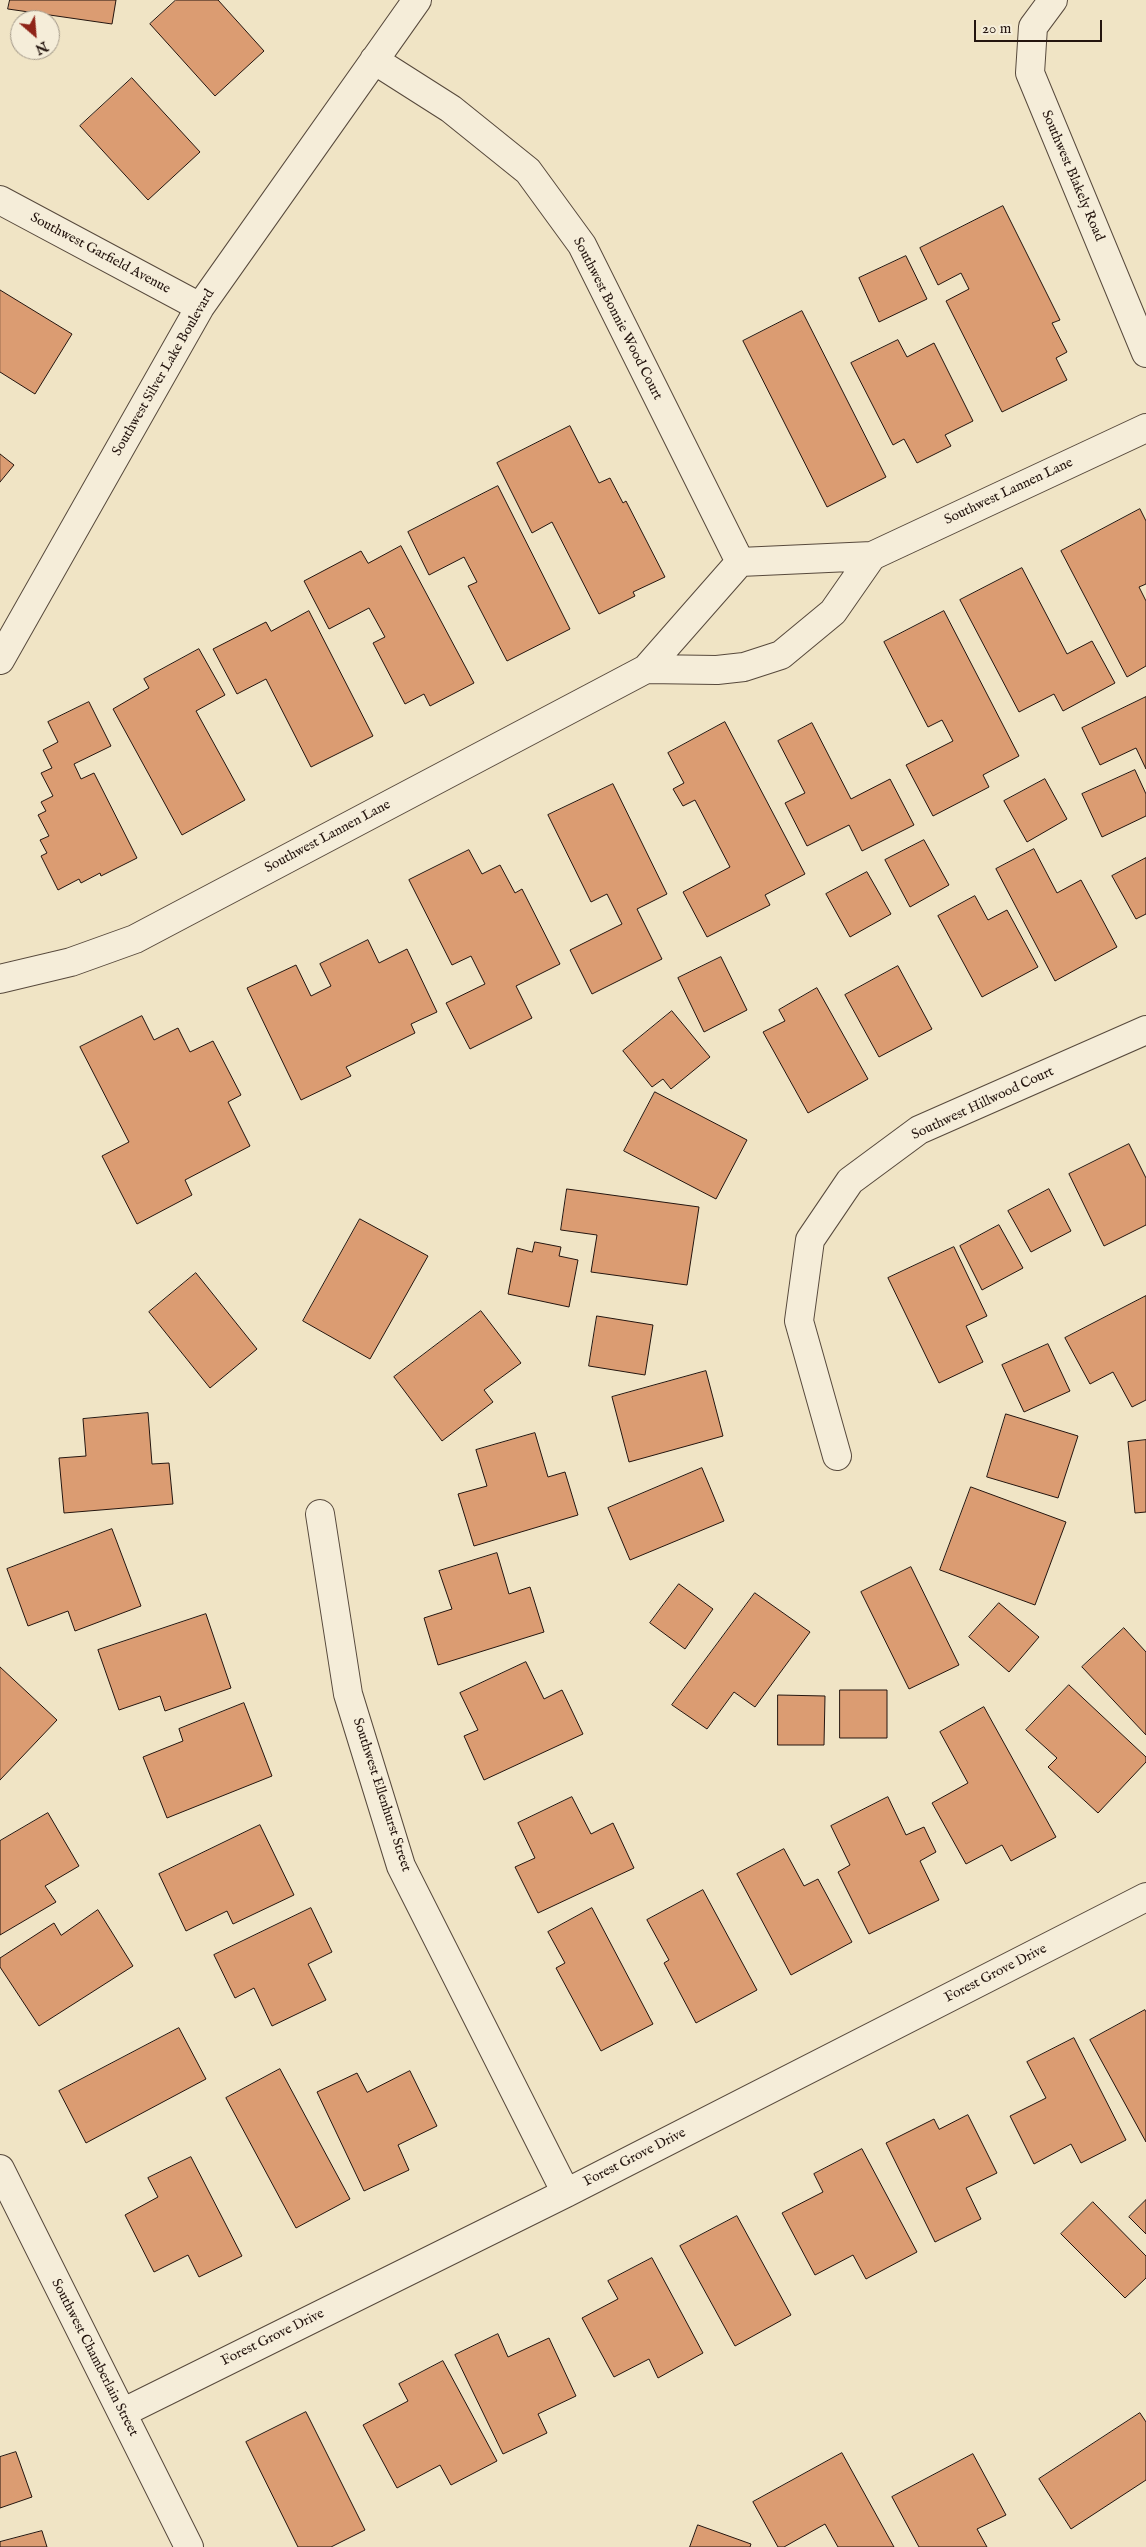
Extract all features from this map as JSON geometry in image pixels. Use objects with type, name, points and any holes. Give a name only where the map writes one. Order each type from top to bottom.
[{"type":"street","name":"Southwest Silver Lake Boulevard","points":[[0,660],[200,307],[417,0]]},
{"type":"street","name":"Southwest Blakely Road","points":[[1052,0],[1033,27],[1030,73],[1146,353]]},
{"type":"street","name":"Southwest Bonnie Wood Court","points":[[374,60],[451,109],[528,171],[582,245],[740,562]]},
{"type":"street","name":"Southwest Garfield Avenue","points":[[0,200],[200,307]]},
{"type":"street","name":"Southwest Lannen Lane","points":[[0,979],[71,962],[135,939],[646,668],[740,562],[872,556],[1146,428]]},
{"type":"street","name":"Southwest Lannen Lane","points":[[646,668],[717,670],[744,666],[781,655],[832,612],[872,556]]},
{"type":"street","name":"Southwest Hillwood Court","points":[[837,1456],[798,1321],[810,1240],[850,1180],[920,1130],[1146,1030]]},
{"type":"street","name":"Southwest Ellenhurst Street","points":[[320,1514],[348,1694],[401,1866],[566,2193]]},
{"type":"street","name":"Forest Grove Drive","points":[[122,2413],[566,2193],[1146,1897]]},
{"type":"street","name":"Southwest Chamberlain Street","points":[[0,2169],[189,2547]]},
{"type":"building","points":[[10,0],[116,0],[112,24],[60,16],[60,10],[8,9]]},
{"type":"building","points":[[176,0],[218,0],[264,51],[215,96],[150,24]]},
{"type":"building","points":[[132,78],[200,152],[148,200],[80,126]]},
{"type":"building","points":[[1003,206],[1060,320],[1052,323],[1067,352],[1056,358],[1067,380],[1002,412],[946,301],[969,289],[961,273],[938,285],[920,248]]},
{"type":"building","points":[[906,256],[927,299],[879,322],[859,278]]},
{"type":"building","points":[[0,290],[72,334],[35,394],[0,372]]},
{"type":"building","points":[[802,311],[886,477],[827,507],[743,341]]},
{"type":"building","points":[[898,340],[907,357],[934,343],[973,421],[945,435],[951,446],[917,463],[904,439],[893,445],[851,363]]},
{"type":"building","points":[[570,426],[599,483],[610,478],[623,503],[626,501],[665,577],[633,592],[635,596],[599,614],[552,522],[532,533],[497,463]]},
{"type":"building","points":[[0,454],[14,465],[0,482]]},
{"type":"building","points":[[498,486],[570,629],[507,661],[468,586],[477,582],[464,557],[429,575],[408,532]]},
{"type":"building","points":[[1140,509],[1146,521],[1146,584],[1139,587],[1146,601],[1146,666],[1127,677],[1061,551]]},
{"type":"building","points":[[401,546],[474,683],[430,706],[424,694],[405,704],[373,643],[385,637],[369,608],[329,629],[304,581],[361,551],[368,563]]},
{"type":"building","points":[[1022,568],[1067,654],[1092,641],[1115,683],[1063,711],[1054,694],[1019,712],[960,600]]},
{"type":"building","points":[[309,611],[373,736],[311,767],[266,679],[237,694],[213,649],[266,622],[271,631]]},
{"type":"building","points":[[944,611],[1019,756],[983,775],[989,787],[933,816],[906,765],[953,741],[942,720],[928,727],[884,642]]},
{"type":"building","points":[[199,649],[225,695],[196,711],[245,800],[182,835],[113,709],[149,688],[144,679]]},
{"type":"building","points":[[1146,697],[1146,769],[1136,748],[1100,765],[1082,728]]},
{"type":"building","points":[[89,702],[111,746],[74,764],[81,779],[94,773],[137,858],[101,876],[100,873],[81,883],[79,879],[58,890],[41,856],[47,853],[40,840],[49,836],[38,815],[46,811],[41,802],[53,796],[41,773],[52,768],[43,750],[58,742],[48,722]]},
{"type":"building","points":[[725,722],[805,874],[765,895],[770,905],[707,937],[683,892],[730,867],[695,800],[683,806],[673,789],[684,783],[668,753]]},
{"type":"building","points":[[812,723],[851,799],[890,779],[914,825],[862,851],[849,825],[807,846],[785,803],[805,793],[778,741]]},
{"type":"building","points":[[1135,770],[1146,794],[1146,816],[1102,837],[1082,794]]},
{"type":"building","points":[[1045,779],[1067,819],[1027,842],[1004,801]]},
{"type":"building","points":[[613,784],[667,894],[637,909],[662,959],[592,994],[570,950],[622,924],[607,894],[591,902],[548,815]]},
{"type":"building","points":[[924,840],[949,885],[910,907],[885,860]]},
{"type":"building","points":[[1034,849],[1057,893],[1081,880],[1117,947],[1055,981],[996,869]]},
{"type":"building","points":[[469,850],[482,874],[500,865],[515,893],[522,889],[560,964],[516,986],[532,1018],[470,1049],[446,1003],[485,984],[471,956],[452,965],[409,880]]},
{"type":"building","points":[[1146,858],[1146,914],[1136,919],[1112,876]]},
{"type":"building","points":[[867,872],[891,914],[850,937],[826,894]]},
{"type":"building","points":[[975,896],[988,920],[1007,910],[1038,967],[982,997],[938,916]]},
{"type":"building","points":[[368,940],[379,963],[407,949],[437,1012],[411,1024],[415,1033],[346,1067],[351,1076],[301,1100],[247,988],[296,965],[311,996],[331,986],[320,964]]},
{"type":"building","points":[[721,957],[747,1010],[704,1032],[678,978]]},
{"type":"building","points":[[898,966],[932,1029],[879,1057],[845,995]]},
{"type":"building","points":[[817,988],[868,1079],[808,1113],[763,1032],[785,1021],[779,1010]]},
{"type":"building","points":[[672,1011],[710,1057],[671,1089],[663,1079],[652,1087],[623,1051]]},
{"type":"building","points":[[142,1016],[154,1040],[178,1028],[190,1052],[213,1041],[241,1095],[228,1102],[250,1146],[185,1180],[192,1195],[137,1224],[102,1156],[129,1142],[80,1047]]},
{"type":"building","points":[[655,1092],[747,1140],[716,1199],[624,1151]]},
{"type":"building","points":[[1129,1144],[1146,1178],[1146,1225],[1104,1246],[1069,1174]]},
{"type":"building","points":[[567,1189],[699,1207],[687,1285],[591,1272],[597,1235],[561,1230]]},
{"type":"building","points":[[1049,1189],[1071,1231],[1031,1252],[1008,1211]]},
{"type":"building","points":[[360,1219],[428,1256],[370,1359],[303,1321]]},
{"type":"building","points":[[999,1225],[1023,1268],[982,1290],[960,1246]]},
{"type":"building","points":[[535,1242],[561,1247],[559,1256],[578,1260],[569,1307],[508,1294],[517,1248],[532,1252]]},
{"type":"building","points":[[954,1247],[987,1316],[966,1326],[983,1362],[939,1383],[888,1278]]},
{"type":"building","points":[[196,1273],[257,1349],[210,1388],[149,1312]]},
{"type":"building","points":[[1146,1296],[1146,1400],[1132,1407],[1113,1372],[1090,1384],[1065,1338]]},
{"type":"building","points":[[481,1311],[521,1363],[484,1390],[493,1402],[442,1441],[394,1377]]},
{"type":"building","points":[[597,1316],[653,1325],[645,1375],[589,1366]]},
{"type":"building","points":[[1048,1344],[1070,1391],[1024,1412],[1002,1365]]},
{"type":"building","points":[[706,1371],[723,1436],[629,1462],[612,1397]]},
{"type":"building","points":[[148,1413],[152,1464],[169,1463],[173,1504],[64,1513],[59,1458],[86,1456],[83,1419]]},
{"type":"building","points":[[1006,1414],[1078,1436],[1058,1498],[987,1477]]},
{"type":"building","points":[[535,1433],[548,1477],[565,1472],[578,1515],[474,1546],[458,1494],[487,1486],[476,1450]]},
{"type":"building","points":[[1146,1440],[1146,1512],[1135,1513],[1128,1442]]},
{"type":"building","points":[[702,1468],[724,1521],[630,1560],[608,1508]]},
{"type":"building","points":[[971,1487],[1066,1522],[1035,1605],[940,1570]]},
{"type":"building","points":[[112,1529],[141,1606],[75,1631],[68,1611],[28,1626],[7,1569]]},
{"type":"building","points":[[497,1553],[509,1594],[530,1587],[544,1632],[438,1665],[424,1618],[452,1609],[439,1571]]},
{"type":"building","points":[[911,1567],[959,1665],[909,1689],[861,1592]]},
{"type":"building","points":[[679,1584],[713,1609],[685,1649],[650,1623]]},
{"type":"building","points":[[755,1593],[810,1632],[755,1707],[734,1692],[707,1729],[672,1705]]},
{"type":"building","points":[[999,1603],[1039,1637],[1009,1672],[969,1637]]},
{"type":"building","points":[[206,1614],[231,1688],[165,1711],[160,1696],[119,1710],[98,1650]]},
{"type":"building","points":[[1124,1628],[1146,1652],[1146,1735],[1082,1667]]},
{"type":"building","points":[[526,1662],[544,1699],[562,1690],[583,1734],[484,1780],[464,1736],[478,1730],[460,1693]]},
{"type":"building","points":[[0,1667],[57,1720],[0,1780]]},
{"type":"building","points":[[1069,1685],[1146,1757],[1146,1762],[1098,1813],[1048,1767],[1057,1758],[1026,1730]]},
{"type":"building","points":[[840,1690],[887,1690],[887,1738],[840,1738]]},
{"type":"building","points":[[778,1695],[825,1696],[824,1745],[778,1745]]},
{"type":"building","points":[[244,1703],[272,1776],[167,1818],[143,1757],[183,1741],[179,1729]]},
{"type":"building","points":[[984,1707],[1056,1837],[1011,1861],[1002,1845],[966,1864],[932,1803],[968,1783],[940,1732]]},
{"type":"building","points":[[572,1797],[591,1834],[613,1823],[634,1868],[538,1913],[515,1867],[535,1858],[518,1823]]},
{"type":"building","points":[[888,1797],[906,1835],[924,1827],[936,1852],[920,1861],[939,1900],[869,1934],[838,1872],[850,1865],[831,1826]]},
{"type":"building","points":[[48,1813],[79,1866],[45,1886],[56,1902],[0,1935],[0,1841]]},
{"type":"building","points":[[260,1825],[294,1895],[233,1924],[227,1911],[186,1931],[159,1874]]},
{"type":"building","points":[[784,1849],[804,1886],[818,1879],[852,1942],[791,1975],[737,1874]]},
{"type":"building","points":[[703,1890],[757,1990],[696,2023],[664,1963],[669,1960],[647,1920]]},
{"type":"building","points":[[311,1908],[332,1952],[308,1964],[326,2000],[272,2026],[254,1988],[235,1998],[214,1955]]},
{"type":"building","points":[[592,1908],[653,2024],[601,2051],[556,1968],[565,1963],[548,1932]]},
{"type":"building","points":[[98,1910],[133,1966],[39,2026],[0,1967],[0,1958],[54,1923],[61,1935]]},
{"type":"building","points":[[1145,2010],[1146,2012],[1146,2142],[1090,2040]]},
{"type":"building","points":[[179,2028],[206,2079],[86,2143],[59,2091]]},
{"type":"building","points":[[1074,2038],[1126,2140],[1081,2163],[1071,2144],[1034,2164],[1010,2116],[1046,2098],[1027,2062]]},
{"type":"building","points":[[280,2069],[350,2199],[296,2228],[226,2098]]},
{"type":"building","points":[[410,2071],[437,2126],[398,2145],[409,2170],[364,2191],[317,2092],[357,2073],[367,2092]]},
{"type":"building","points":[[968,2115],[997,2173],[966,2188],[981,2219],[935,2242],[886,2143],[934,2119],[939,2129]]},
{"type":"building","points":[[862,2149],[917,2252],[866,2279],[853,2255],[815,2275],[782,2213],[823,2192],[814,2174]]},
{"type":"building","points":[[191,2157],[242,2256],[199,2277],[188,2255],[154,2272],[125,2215],[158,2197],[148,2178]]},
{"type":"building","points":[[1146,2200],[1146,2234],[1129,2217]]},
{"type":"building","points":[[1093,2202],[1146,2256],[1146,2278],[1125,2298],[1061,2234]]},
{"type":"building","points":[[737,2216],[791,2315],[735,2346],[680,2246]]},
{"type":"building","points":[[652,2258],[703,2353],[658,2378],[649,2359],[614,2377],[582,2318],[618,2299],[608,2281]]},
{"type":"building","points":[[498,2334],[508,2357],[549,2338],[576,2396],[538,2414],[547,2433],[503,2454],[455,2355]]},
{"type":"building","points":[[443,2361],[497,2461],[451,2485],[440,2465],[397,2488],[363,2425],[408,2401],[399,2384]]},
{"type":"building","points":[[306,2412],[365,2530],[331,2547],[298,2547],[246,2442]]},
{"type":"building","points":[[1140,2413],[1146,2422],[1146,2480],[1071,2529],[1039,2479]]},
{"type":"building","points":[[16,2452],[32,2497],[0,2508],[0,2457]]},
{"type":"building","points":[[842,2453],[894,2547],[838,2547],[825,2524],[784,2547],[778,2547],[753,2502]]},
{"type":"building","points":[[973,2454],[1006,2515],[977,2529],[987,2547],[919,2547],[892,2497]]},
{"type":"building","points":[[698,2525],[751,2544],[750,2547],[690,2547]]},
{"type":"building","points":[[42,2531],[47,2547],[0,2547],[0,2542]]}]
